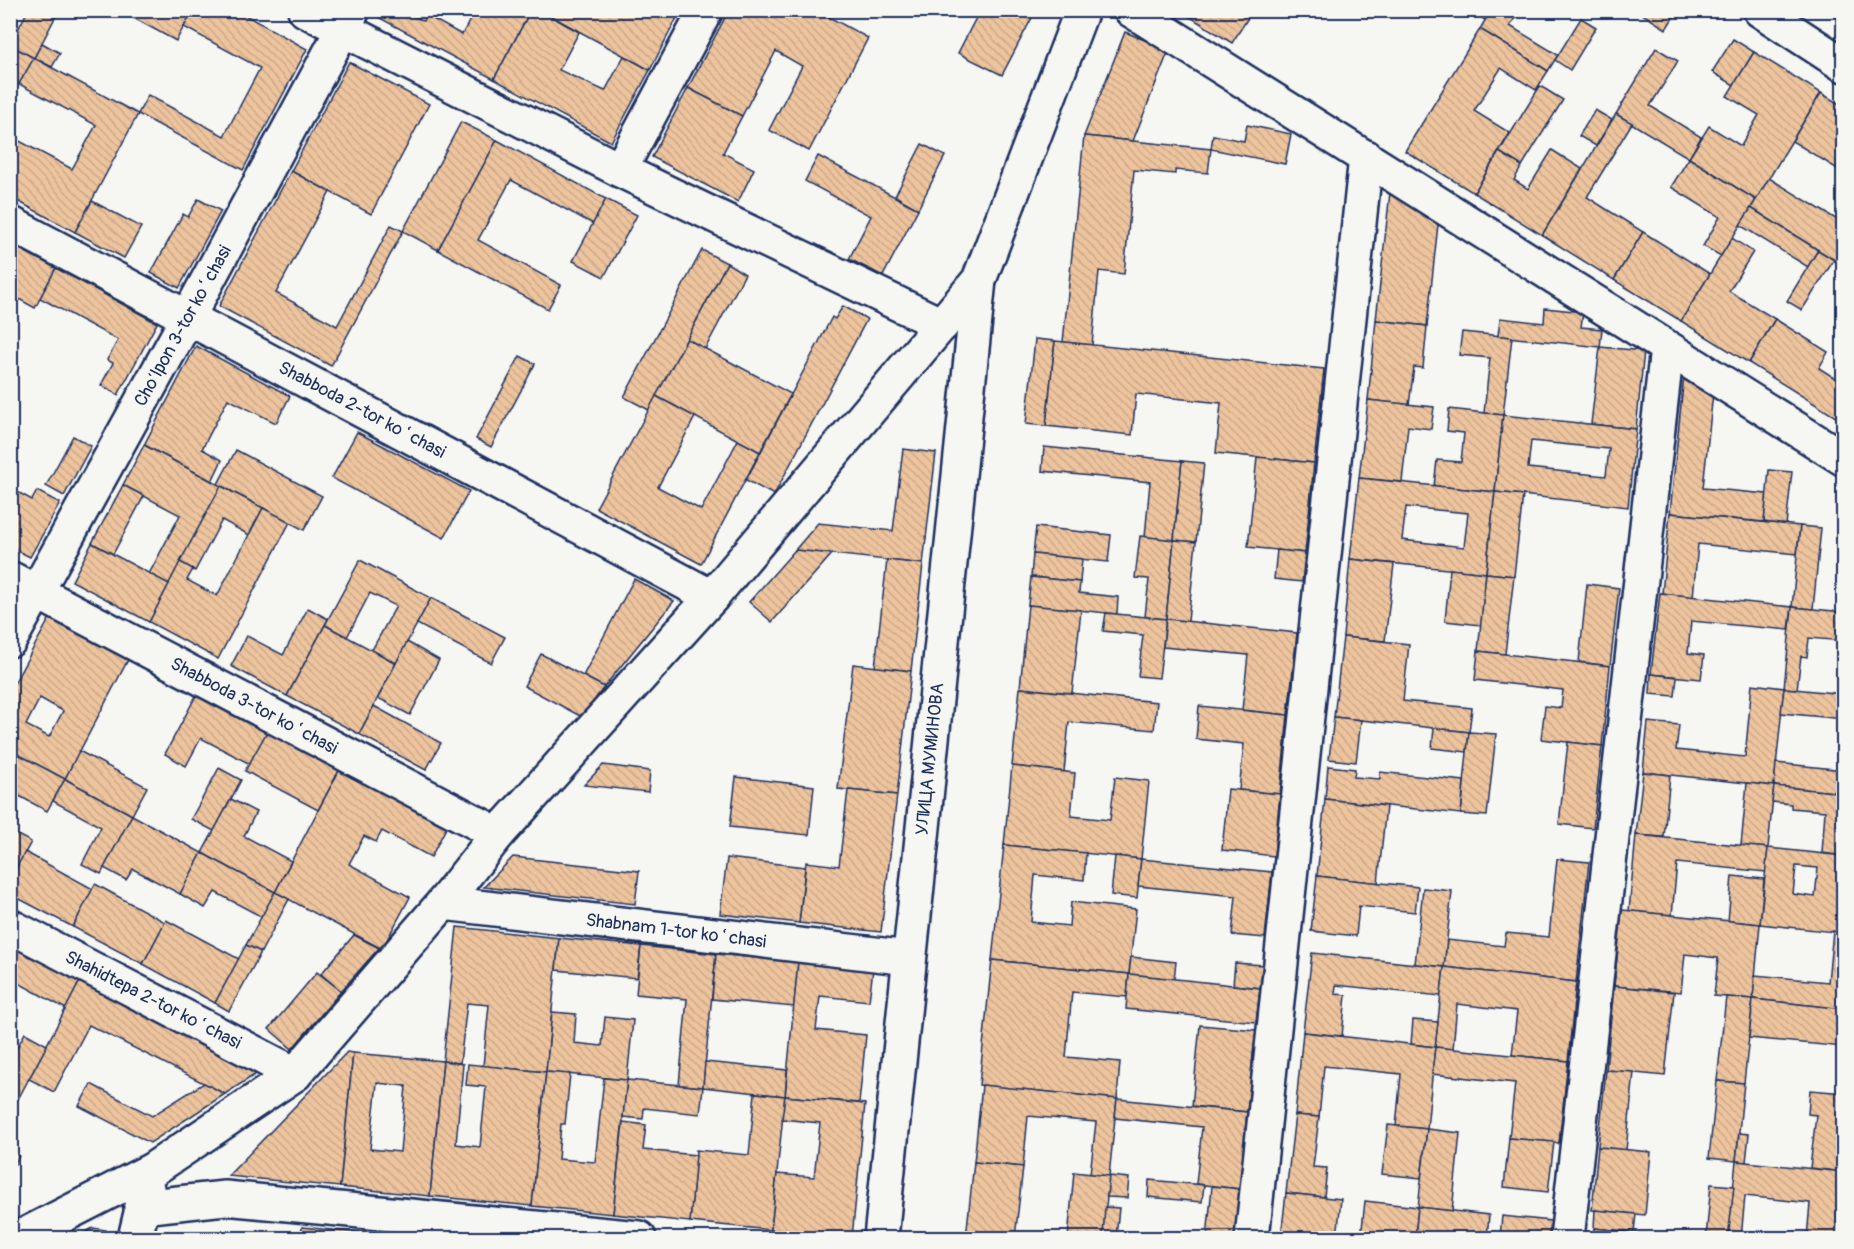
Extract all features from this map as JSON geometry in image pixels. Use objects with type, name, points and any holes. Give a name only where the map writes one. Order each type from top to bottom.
[{"type":"street","points":[[305,10],[348,20],[620,170],[942,326]]},
{"type":"street","points":[[620,170],[706,10]]},
{"type":"street","points":[[19,1239],[152,1170],[295,1074],[443,903],[498,834],[712,597],[979,280],[1082,10]]},
{"type":"street","points":[[1131,10],[1844,459]]},
{"type":"street","points":[[1760,10],[1844,65]]},
{"type":"street","name":"Cho‘lpon 3-tor koʻchasi","points":[[10,640],[23,585],[188,317],[348,20]]},
{"type":"street","points":[[1252,1239],[1366,157]]},
{"type":"street","name":"Shabboda 2-tor koʻchasi","points":[[10,223],[712,597]]},
{"type":"street","name":"УЛИЦА МУМИНОВА","points":[[881,1239],[979,280]]},
{"type":"street","points":[[1567,1239],[1667,348]]},
{"type":"street","name":"Shabboda 3-tor koʻchasi","points":[[23,585],[498,834]]},
{"type":"street","name":"Shabnam 1-tor koʻchasi","points":[[443,903],[909,958]]},
{"type":"street","name":"Shahidtepa 2-tor koʻchasi","points":[[10,926],[295,1074]]},
{"type":"street","points":[[138,1223],[152,1170]]},
{"type":"street","points":[[138,1223],[225,1198],[639,1239]]},
{"type":"building","points":[[28,10],[59,10],[34,58],[10,45]]},
{"type":"building","points":[[119,10],[193,10],[176,41]]},
{"type":"building","points":[[193,10],[236,10],[307,49],[243,170],[138,114],[148,95],[224,136],[260,68],[184,27]]},
{"type":"building","points":[[379,10],[412,10],[410,14],[423,21],[426,15],[462,35],[475,10],[531,10],[494,79],[376,16]]},
{"type":"building","points":[[531,10],[540,10],[579,32],[559,70],[605,91],[624,56],[650,70],[611,142],[494,79]]},
{"type":"building","points":[[540,10],[681,10],[650,70]]},
{"type":"building","points":[[729,10],[816,10],[868,38],[809,151],[769,130],[802,66],[776,51],[742,116],[688,88]]},
{"type":"building","points":[[864,10],[883,10],[879,18]]},
{"type":"building","points":[[980,10],[1036,10],[1002,75],[958,53]]},
{"type":"building","points":[[1179,10],[1253,10],[1232,43]]},
{"type":"building","points":[[1469,10],[1491,10],[1485,20]]},
{"type":"building","points":[[1491,10],[1520,10],[1510,26],[1558,55],[1548,71],[1480,29]]},
{"type":"building","points":[[1636,10],[1678,10],[1666,29]]},
{"type":"building","points":[[1824,10],[1844,10],[1844,22]]},
{"type":"building","points":[[1581,18],[1596,27],[1570,70],[1555,60]]},
{"type":"building","points":[[1480,29],[1548,71],[1536,90],[1501,68],[1474,111],[1510,133],[1474,193],[1405,151]]},
{"type":"building","points":[[1125,32],[1169,50],[1133,141],[1084,136]]},
{"type":"building","points":[[1733,39],[1754,52],[1734,85],[1712,72]]},
{"type":"building","points":[[42,43],[60,53],[52,67],[34,58]]},
{"type":"building","points":[[10,45],[34,58],[10,100]]},
{"type":"building","points":[[1656,48],[1678,61],[1650,106],[1701,137],[1689,158],[1616,114]]},
{"type":"building","points":[[1754,52],[1821,93],[1756,200],[1689,158],[1709,126],[1741,146],[1759,115],[1727,96]]},
{"type":"building","points":[[34,58],[138,114],[75,232],[10,197],[10,136],[72,169],[96,125],[19,84]]},
{"type":"building","points":[[349,62],[429,104],[371,214],[291,171]]},
{"type":"building","points":[[1540,86],[1563,100],[1522,166],[1499,152]]},
{"type":"building","points":[[688,88],[742,116],[723,153],[754,169],[738,202],[652,157]]},
{"type":"building","points":[[1821,93],[1844,107],[1844,173],[1792,141]]},
{"type":"building","points":[[1595,110],[1612,120],[1596,146],[1579,136]]},
{"type":"building","points":[[1616,114],[1632,123],[1587,197],[1643,232],[1614,280],[1542,235]]},
{"type":"building","points":[[461,122],[497,140],[438,250],[403,231]]},
{"type":"building","points":[[1247,125],[1291,134],[1285,164],[1211,149],[1213,135],[1244,141]]},
{"type":"building","points":[[1084,136],[1211,149],[1208,173],[1175,170],[1175,174],[1134,170],[1124,274],[1099,271],[1092,345],[1063,342]]},
{"type":"building","points":[[497,140],[606,199],[593,224],[511,180],[478,240],[561,285],[548,309],[438,250]]},
{"type":"building","points":[[922,144],[945,156],[918,209],[895,196]]},
{"type":"building","points":[[1552,150],[1582,169],[1542,235],[1474,193],[1499,152],[1522,166],[1514,180],[1528,189]]},
{"type":"building","points":[[818,156],[918,209],[883,276],[849,259],[871,216],[805,181]]},
{"type":"building","points":[[1689,158],[1756,200],[1721,256],[1703,246],[1720,217],[1671,187]]},
{"type":"building","points":[[291,171],[330,192],[276,293],[337,326],[391,225],[403,231],[331,366],[219,306]]},
{"type":"building","points":[[1769,178],[1844,224],[1844,266],[1751,208]]},
{"type":"building","points":[[1390,192],[1439,215],[1427,326],[1376,320]]},
{"type":"building","points":[[198,199],[221,211],[179,288],[151,273],[183,214],[188,217]]},
{"type":"building","points":[[606,199],[637,215],[604,277],[573,261]]},
{"type":"building","points":[[92,201],[141,227],[124,258],[75,232]]},
{"type":"building","points":[[1751,208],[1818,250],[1808,267],[1740,225]]},
{"type":"building","points":[[1643,232],[1710,274],[1681,321],[1614,280]]},
{"type":"building","points":[[1732,238],[1753,252],[1729,291],[1775,319],[1749,363],[1681,321]]},
{"type":"building","points":[[10,244],[56,268],[35,308],[10,294]]},
{"type":"building","points":[[702,250],[727,263],[649,410],[624,397]]},
{"type":"building","points":[[1818,250],[1834,260],[1802,310],[1787,301]]},
{"type":"building","points":[[727,263],[745,274],[705,349],[687,339]]},
{"type":"building","points":[[56,268],[157,323],[118,395],[101,385],[113,363],[107,360],[118,340],[40,298]]},
{"type":"building","points":[[843,306],[867,319],[774,495],[746,480],[832,317],[835,319]]},
{"type":"building","points":[[1545,308],[1583,312],[1581,327],[1602,329],[1600,347],[1498,336],[1500,318],[1544,323]]},
{"type":"building","points":[[1775,319],[1828,352],[1819,368],[1844,384],[1842,421],[1749,363]]},
{"type":"building","points":[[1376,320],[1427,326],[1423,368],[1414,367],[1409,405],[1368,400]]},
{"type":"building","points":[[1462,332],[1512,337],[1503,415],[1484,413],[1490,358],[1459,355]]},
{"type":"building","points":[[687,339],[791,394],[760,452],[656,396]]},
{"type":"building","points":[[1035,339],[1055,341],[1046,426],[1026,424]]},
{"type":"building","points":[[1055,341],[1324,369],[1314,463],[1216,453],[1221,403],[1136,394],[1132,435],[1046,426]]},
{"type":"building","points":[[196,346],[290,396],[276,423],[228,399],[202,449],[222,460],[212,481],[144,445]]},
{"type":"building","points":[[1600,347],[1644,351],[1636,429],[1591,424]]},
{"type":"building","points":[[520,356],[535,364],[491,447],[476,439]]},
{"type":"building","points":[[1684,375],[1713,393],[1703,488],[1767,494],[1764,522],[1670,513]]},
{"type":"building","points":[[656,396],[695,417],[658,487],[701,510],[738,440],[760,452],[701,564],[596,508]]},
{"type":"building","points":[[1368,400],[1434,407],[1431,429],[1408,426],[1402,482],[1359,478]]},
{"type":"building","points":[[1449,409],[1503,415],[1495,492],[1434,486],[1437,460],[1461,462],[1464,433],[1447,431]]},
{"type":"building","points":[[1503,415],[1636,429],[1628,507],[1495,492]],"holes":[[[1531,441],[1609,449],[1606,476],[1528,468]]]},
{"type":"building","points":[[357,432],[469,491],[444,538],[332,478]]},
{"type":"building","points":[[73,436],[91,446],[64,496],[46,486]]},
{"type":"building","points":[[144,445],[221,486],[169,584],[149,574],[180,515],[123,485]]},
{"type":"building","points":[[1044,447],[1182,461],[1174,540],[1145,537],[1150,482],[1042,471]]},
{"type":"building","points":[[903,449],[936,453],[923,564],[795,550],[818,523],[893,531]]},
{"type":"building","points":[[236,450],[322,496],[304,530],[218,484]]},
{"type":"building","points":[[1257,457],[1314,463],[1305,553],[1248,547]]},
{"type":"building","points":[[1182,461],[1204,463],[1196,542],[1174,540]]},
{"type":"building","points":[[1769,470],[1792,472],[1786,525],[1764,522]]},
{"type":"building","points":[[1359,478],[1495,492],[1486,573],[1350,559]],"holes":[[[1406,507],[1468,513],[1464,547],[1402,540]]]},
{"type":"building","points":[[123,485],[144,496],[113,554],[92,543]]},
{"type":"building","points":[[221,486],[263,508],[249,535],[222,520],[195,571],[180,562]]},
{"type":"building","points":[[10,488],[32,500],[37,491],[60,503],[30,557],[10,547]]},
{"type":"building","points":[[1495,492],[1523,495],[1514,576],[1486,573]]},
{"type":"building","points":[[263,508],[290,522],[218,659],[149,622],[180,562],[193,569],[187,580],[217,596]]},
{"type":"building","points":[[1670,513],[1800,526],[1797,554],[1698,544],[1693,597],[1662,593]]},
{"type":"building","points":[[1800,526],[1821,528],[1813,609],[1792,607]]},
{"type":"building","points":[[1036,527],[1111,535],[1108,562],[1033,554]]},
{"type":"building","points":[[1140,536],[1174,540],[1166,619],[1145,617],[1149,579],[1135,578]]},
{"type":"building","points":[[1174,540],[1196,542],[1188,621],[1166,619]]},
{"type":"building","points":[[92,543],[169,584],[149,622],[72,581]]},
{"type":"building","points":[[795,550],[832,554],[772,622],[749,602]]},
{"type":"building","points":[[1277,550],[1305,553],[1302,582],[1274,579]]},
{"type":"building","points":[[1033,554],[1082,559],[1080,582],[1031,577]]},
{"type":"building","points":[[1350,559],[1394,564],[1385,641],[1343,637]]},
{"type":"building","points":[[360,560],[431,598],[396,663],[372,650],[396,606],[370,593],[347,637],[325,625]]},
{"type":"building","points":[[887,560],[923,564],[911,671],[875,667]]},
{"type":"building","points":[[1450,569],[1486,573],[1481,625],[1445,621]]},
{"type":"building","points":[[1486,573],[1514,576],[1505,654],[1478,651]]},
{"type":"building","points":[[1031,577],[1080,582],[1079,593],[1118,597],[1117,614],[1028,605]]},
{"type":"building","points":[[634,579],[674,601],[604,687],[583,676]]},
{"type":"building","points":[[1587,584],[1619,588],[1610,666],[1579,662]]},
{"type":"building","points":[[1660,593],[1792,607],[1789,630],[1691,621],[1688,653],[1704,655],[1701,679],[1651,674]]},
{"type":"building","points":[[431,598],[505,637],[491,663],[417,624]]},
{"type":"building","points":[[1028,605],[1081,610],[1072,693],[1020,688]]},
{"type":"building","points":[[1792,607],[1844,612],[1844,641],[1809,638],[1807,657],[1801,656],[1797,689],[1784,688]]},
{"type":"building","points":[[308,608],[328,619],[287,696],[231,666],[247,636],[283,655]]},
{"type":"building","points":[[1106,613],[1166,619],[1159,678],[1138,676],[1143,635],[1103,631]]},
{"type":"building","points":[[52,614],[130,656],[65,779],[10,750],[10,691]],"holes":[[[40,698],[63,711],[49,737],[26,725]]]},
{"type":"building","points":[[1166,619],[1297,633],[1288,715],[1242,710],[1248,655],[1163,647]]},
{"type":"building","points":[[325,625],[396,663],[359,734],[287,696]]},
{"type":"building","points":[[1343,637],[1409,644],[1403,701],[1472,708],[1469,732],[1334,717]]},
{"type":"building","points":[[407,642],[439,660],[410,715],[378,698]]},
{"type":"building","points":[[1478,651],[1610,666],[1602,746],[1541,739],[1545,706],[1561,708],[1563,690],[1475,680]]},
{"type":"building","points":[[541,654],[604,687],[582,717],[524,686]]},
{"type":"building","points":[[853,664],[911,671],[897,795],[838,789]]},
{"type":"building","points":[[1651,674],[1677,677],[1675,696],[1650,694]]},
{"type":"building","points":[[1752,684],[1784,688],[1774,786],[1643,772],[1648,722],[1679,725],[1676,750],[1745,757]]},
{"type":"building","points":[[1020,688],[1157,702],[1154,730],[1069,722],[1064,772],[1012,766]]},
{"type":"building","points":[[1784,688],[1844,694],[1844,719],[1781,713]]},
{"type":"building","points":[[198,692],[268,730],[250,764],[201,738],[186,766],[165,754]]},
{"type":"building","points":[[374,706],[441,743],[426,770],[359,734]]},
{"type":"building","points":[[1199,706],[1288,715],[1280,794],[1239,790],[1244,744],[1196,739]]},
{"type":"building","points":[[1334,717],[1361,720],[1356,762],[1329,759]]},
{"type":"building","points":[[1434,728],[1469,732],[1467,752],[1432,748]]},
{"type":"building","points":[[268,730],[340,769],[318,810],[245,771]]},
{"type":"building","points":[[1469,732],[1496,734],[1487,816],[1461,814]]},
{"type":"building","points":[[1568,742],[1602,746],[1593,828],[1559,824]]},
{"type":"building","points":[[10,750],[65,779],[47,811],[10,791]]},
{"type":"building","points":[[79,751],[147,787],[132,815],[65,779]]},
{"type":"building","points":[[1776,763],[1844,770],[1844,793],[1774,786]]},
{"type":"building","points":[[603,765],[650,771],[648,792],[584,785]]},
{"type":"building","points":[[1012,766],[1075,773],[1071,816],[1110,820],[1115,777],[1149,781],[1141,859],[1004,845]]},
{"type":"building","points":[[1328,766],[1355,769],[1354,777],[1380,779],[1380,772],[1464,781],[1461,814],[1325,799]]},
{"type":"building","points":[[219,768],[241,780],[214,831],[191,819]]},
{"type":"building","points":[[340,769],[447,826],[431,857],[382,831],[376,842],[364,836],[349,864],[410,897],[382,949],[275,892]]},
{"type":"building","points":[[1643,772],[1670,775],[1664,837],[1636,835]]},
{"type":"building","points":[[736,777],[814,786],[809,835],[730,827]]},
{"type":"building","points":[[65,779],[132,815],[101,874],[82,864],[101,827],[53,801]]},
{"type":"building","points":[[1747,783],[1774,786],[1768,848],[1741,846]]},
{"type":"building","points":[[1774,786],[1844,793],[1844,856],[1822,853],[1825,811],[1791,808],[1791,804],[1772,802]]},
{"type":"building","points":[[1228,789],[1280,794],[1274,856],[1222,850]]},
{"type":"building","points":[[848,790],[897,795],[881,932],[799,923],[806,862],[839,866]]},
{"type":"building","points":[[231,799],[256,812],[244,836],[291,861],[275,892],[202,853]]},
{"type":"building","points":[[1325,799],[1386,806],[1378,883],[1317,876]]},
{"type":"building","points":[[132,815],[202,853],[180,894],[133,869],[126,880],[104,868]]},
{"type":"building","points":[[10,831],[31,842],[10,880]]},
{"type":"building","points":[[1636,835],[1768,848],[1766,872],[1677,863],[1672,915],[1629,911]]},
{"type":"building","points":[[1004,845],[1086,853],[1084,880],[1035,875],[1031,922],[1069,926],[1071,902],[1136,909],[1129,974],[992,960]]},
{"type":"building","points":[[1768,848],[1844,856],[1844,933],[1760,924]],"holes":[[[1796,866],[1818,868],[1815,897],[1793,894]]]},
{"type":"building","points":[[25,852],[93,889],[73,927],[10,894],[10,880]]},
{"type":"building","points":[[202,853],[275,892],[262,917],[215,892],[205,908],[180,894]]},
{"type":"building","points":[[1115,856],[1141,859],[1137,898],[1111,895]]},
{"type":"building","points":[[513,857],[639,871],[635,904],[484,887]]},
{"type":"building","points":[[727,858],[805,867],[799,923],[720,914]]},
{"type":"building","points":[[1141,859],[1272,872],[1265,938],[1232,935],[1236,896],[1138,886]]},
{"type":"building","points":[[1557,859],[1589,862],[1576,982],[1444,967],[1447,940],[1504,946],[1506,933],[1549,937]]},
{"type":"building","points":[[1317,876],[1418,887],[1415,912],[1359,906],[1356,936],[1311,931]]},
{"type":"building","points":[[1732,876],[1764,879],[1760,924],[1728,921]]},
{"type":"building","points":[[95,884],[165,922],[143,964],[73,927]]},
{"type":"building","points":[[1423,888],[1452,891],[1444,967],[1415,964]]},
{"type":"building","points":[[275,892],[289,899],[261,952],[246,945]]},
{"type":"building","points":[[1622,910],[1760,924],[1753,999],[1714,996],[1718,958],[1685,954],[1681,992],[1614,986]]},
{"type":"building","points":[[166,920],[239,959],[215,1003],[143,964]]},
{"type":"building","points":[[457,927],[559,938],[546,1072],[483,1066],[489,1005],[467,1003],[460,1063],[443,1061]]},
{"type":"building","points":[[1833,931],[1844,933],[1844,1009],[1753,999],[1755,975],[1828,982]]},
{"type":"building","points":[[354,935],[379,948],[341,991],[321,974]]},
{"type":"building","points":[[559,938],[641,946],[637,978],[556,970]]},
{"type":"building","points":[[10,944],[80,981],[66,1009],[17,982],[10,995]]},
{"type":"building","points":[[246,945],[261,952],[229,1011],[215,1003]]},
{"type":"building","points":[[641,946],[716,954],[703,1087],[679,1085],[687,999],[636,994]]},
{"type":"building","points":[[1312,953],[1444,967],[1441,996],[1336,985],[1335,994],[1346,995],[1342,1036],[1303,1032]]},
{"type":"building","points":[[716,954],[798,962],[794,1007],[712,999]]},
{"type":"building","points":[[1131,957],[1176,962],[1174,979],[1129,974]]},
{"type":"building","points":[[992,960],[1129,974],[1127,997],[1072,992],[1066,1057],[1120,1062],[1117,1099],[979,1085]]},
{"type":"building","points":[[798,962],[873,969],[869,1001],[820,996],[816,1030],[866,1035],[859,1103],[785,1096]]},
{"type":"building","points":[[1235,963],[1263,965],[1260,988],[1233,985]]},
{"type":"building","points":[[1444,967],[1576,982],[1568,1061],[1512,1055],[1517,1011],[1457,1004],[1453,1049],[1435,1047]]},
{"type":"building","points":[[317,972],[341,991],[292,1049],[269,1029]]},
{"type":"building","points":[[1129,974],[1260,988],[1256,1022],[1126,1009]]},
{"type":"building","points":[[80,981],[256,1074],[225,1094],[89,1025],[54,1092],[29,1079]]},
{"type":"building","points":[[1614,986],[1674,992],[1665,1076],[1606,1070]]},
{"type":"building","points":[[1726,997],[1753,999],[1744,1083],[1717,1081]]},
{"type":"building","points":[[1753,999],[1844,1009],[1844,1047],[1749,1038]]},
{"type":"building","points":[[552,1012],[576,1014],[574,1043],[602,1046],[605,1017],[633,1020],[627,1080],[546,1072]]},
{"type":"building","points":[[1413,1020],[1438,1022],[1435,1047],[1411,1044]]},
{"type":"building","points":[[1200,1025],[1256,1030],[1247,1112],[1192,1106]]},
{"type":"building","points":[[1303,1032],[1435,1047],[1427,1129],[1396,1126],[1401,1074],[1324,1066],[1319,1117],[1295,1115]]},
{"type":"building","points":[[25,1033],[47,1045],[17,1101],[10,1097],[10,1061]]},
{"type":"building","points":[[1435,1047],[1568,1061],[1559,1143],[1509,1138],[1515,1083],[1432,1074]]},
{"type":"building","points":[[347,1052],[353,1053],[340,1187],[228,1176]]},
{"type":"building","points":[[353,1053],[443,1061],[430,1196],[340,1187]],"holes":[[[377,1083],[406,1086],[400,1152],[370,1149]]]},
{"type":"building","points":[[443,1061],[463,1064],[456,1144],[480,1147],[486,1087],[466,1085],[468,1064],[546,1072],[532,1206],[430,1196]]},
{"type":"building","points":[[705,1062],[787,1070],[785,1096],[703,1087]]},
{"type":"building","points":[[1606,1070],[1634,1072],[1626,1150],[1598,1147]]},
{"type":"building","points":[[546,1072],[570,1074],[565,1124],[561,1124],[558,1159],[595,1162],[604,1078],[627,1080],[613,1214],[532,1206]]},
{"type":"building","points":[[627,1080],[703,1087],[700,1114],[644,1108],[643,1119],[623,1117]]},
{"type":"building","points":[[1717,1081],[1744,1083],[1736,1161],[1709,1158]]},
{"type":"building","points":[[204,1083],[225,1094],[150,1143],[79,1106],[91,1084],[152,1116]]},
{"type":"building","points":[[982,1085],[1117,1099],[1109,1176],[1090,1174],[1096,1122],[1028,1116],[1023,1167],[974,1162]]},
{"type":"building","points":[[1810,1090],[1844,1093],[1844,1172],[1810,1168],[1816,1115],[1808,1114]]},
{"type":"building","points":[[755,1093],[785,1096],[771,1230],[690,1222],[696,1150],[749,1155]]},
{"type":"building","points":[[785,1096],[865,1104],[852,1238],[771,1230],[777,1174],[814,1177],[820,1123],[782,1119]]},
{"type":"building","points":[[1117,1099],[1247,1112],[1240,1189],[1196,1184],[1202,1127],[1115,1118]]},
{"type":"building","points":[[1295,1115],[1319,1117],[1313,1167],[1327,1168],[1324,1197],[1286,1193]]},
{"type":"building","points":[[623,1122],[646,1125],[643,1150],[696,1155],[690,1222],[613,1214]]},
{"type":"building","points":[[1388,1125],[1427,1129],[1421,1178],[1382,1174]]},
{"type":"building","points":[[1427,1129],[1460,1133],[1452,1211],[1418,1207]]},
{"type":"building","points":[[1739,1133],[1749,1134],[1746,1162],[1736,1161]]},
{"type":"building","points":[[1509,1138],[1554,1142],[1548,1192],[1504,1187]]},
{"type":"building","points":[[1598,1147],[1651,1152],[1645,1215],[1592,1210]]},
{"type":"building","points":[[10,1151],[19,1156],[10,1173]]},
{"type":"building","points":[[1736,1161],[1844,1172],[1844,1238],[1807,1238],[1810,1203],[1745,1196],[1741,1238],[1728,1238]]},
{"type":"building","points":[[974,1162],[1023,1167],[1015,1238],[966,1238]]},
{"type":"building","points":[[1074,1172],[1109,1176],[1103,1238],[1068,1238]]},
{"type":"building","points":[[1109,1176],[1129,1178],[1127,1198],[1107,1197]]},
{"type":"building","points":[[1149,1180],[1204,1185],[1202,1202],[1148,1197]]},
{"type":"building","points":[[1711,1184],[1734,1186],[1728,1238],[1706,1238]]},
{"type":"building","points":[[1212,1186],[1240,1189],[1235,1238],[1207,1238]]},
{"type":"building","points":[[1286,1193],[1341,1199],[1337,1238],[1281,1238]]},
{"type":"building","points":[[1365,1201],[1418,1207],[1415,1238],[1361,1238]]},
{"type":"building","points":[[1105,1207],[1119,1208],[1116,1237],[1103,1236]]},
{"type":"building","points":[[1418,1207],[1489,1215],[1487,1238],[1415,1238]]},
{"type":"building","points":[[1595,1210],[1636,1214],[1634,1232],[1594,1228]]},
{"type":"building","points":[[1502,1216],[1551,1221],[1549,1238],[1500,1238]]},
{"type":"building","points":[[302,1227],[361,1233],[361,1238],[301,1238]]},
{"type":"building","points":[[93,1228],[106,1230],[104,1238],[74,1238]]},
{"type":"building","points":[[1594,1228],[1641,1233],[1640,1238],[1593,1238]]},
{"type":"building","points":[[361,1233],[413,1238],[361,1238]]}]
